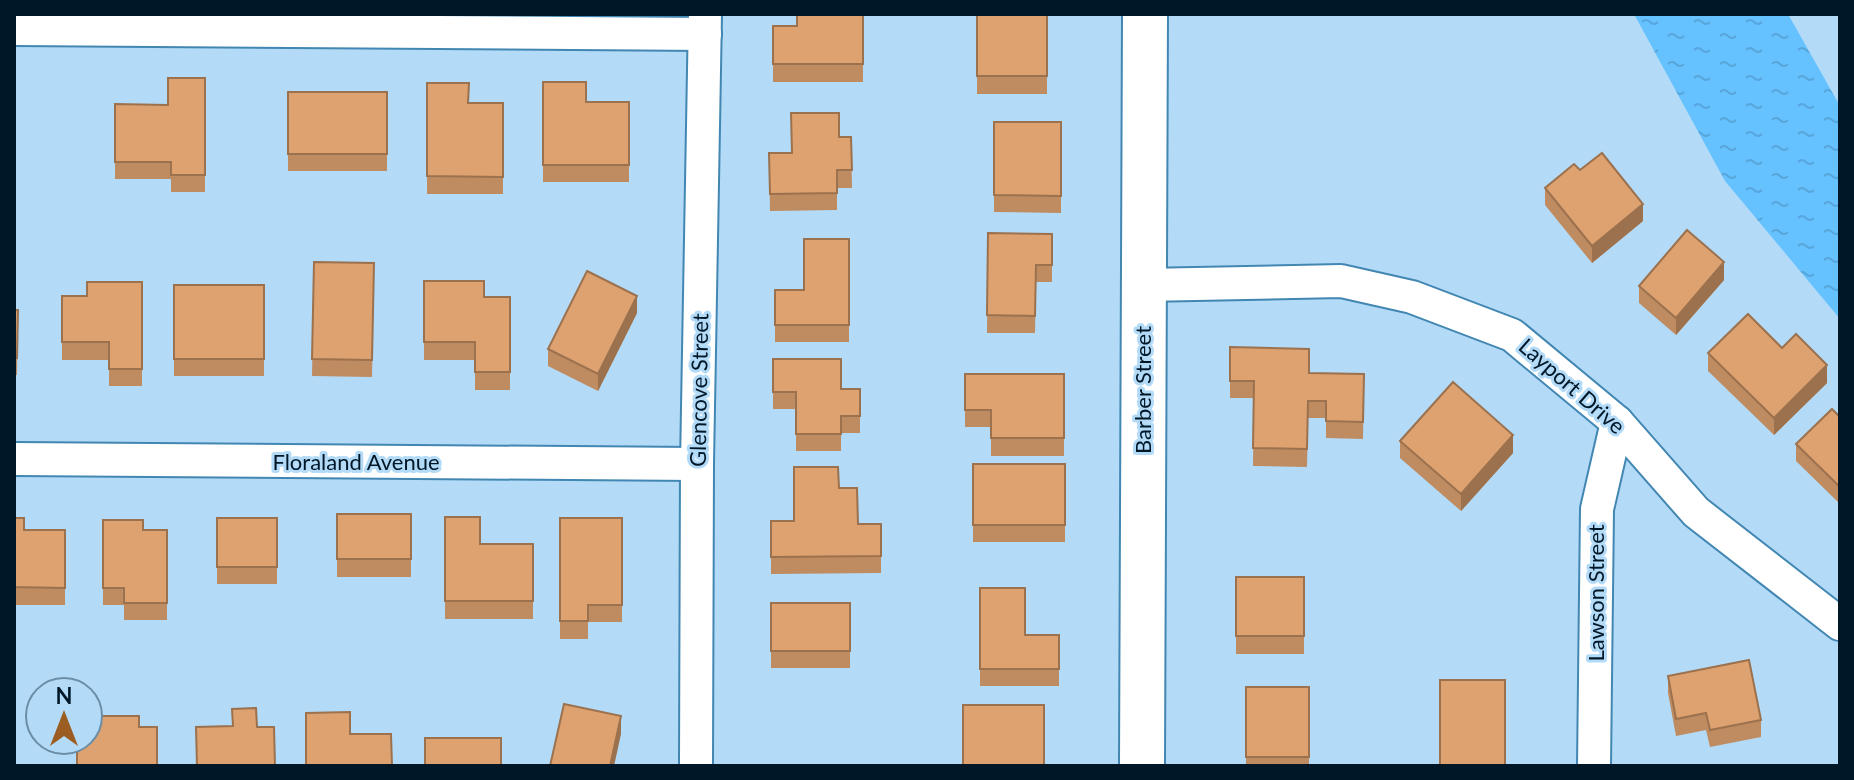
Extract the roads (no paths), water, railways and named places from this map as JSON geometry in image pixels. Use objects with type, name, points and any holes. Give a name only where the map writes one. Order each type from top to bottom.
[{"type":"street","name":"Barber Street","points":[[1142,766],[1145,14]]},
{"type":"street","points":[[14,29],[705,24]]},
{"type":"street","name":"Glencove Street","points":[[696,766],[697,464],[705,24]]},
{"type":"street","name":"Layport Drive","points":[[1144,285],[1341,281],[1412,297],[1512,335],[1617,422],[1696,512],[1840,624]]},
{"type":"street","name":"Lawson Street","points":[[1594,766],[1597,509],[1617,422]]},
{"type":"street","name":"Floraland Avenue","points":[[14,459],[697,464]]},
{"type":"water","points":[[1634,14],[1788,14],[1840,106],[1840,319],[1725,181]]}]
